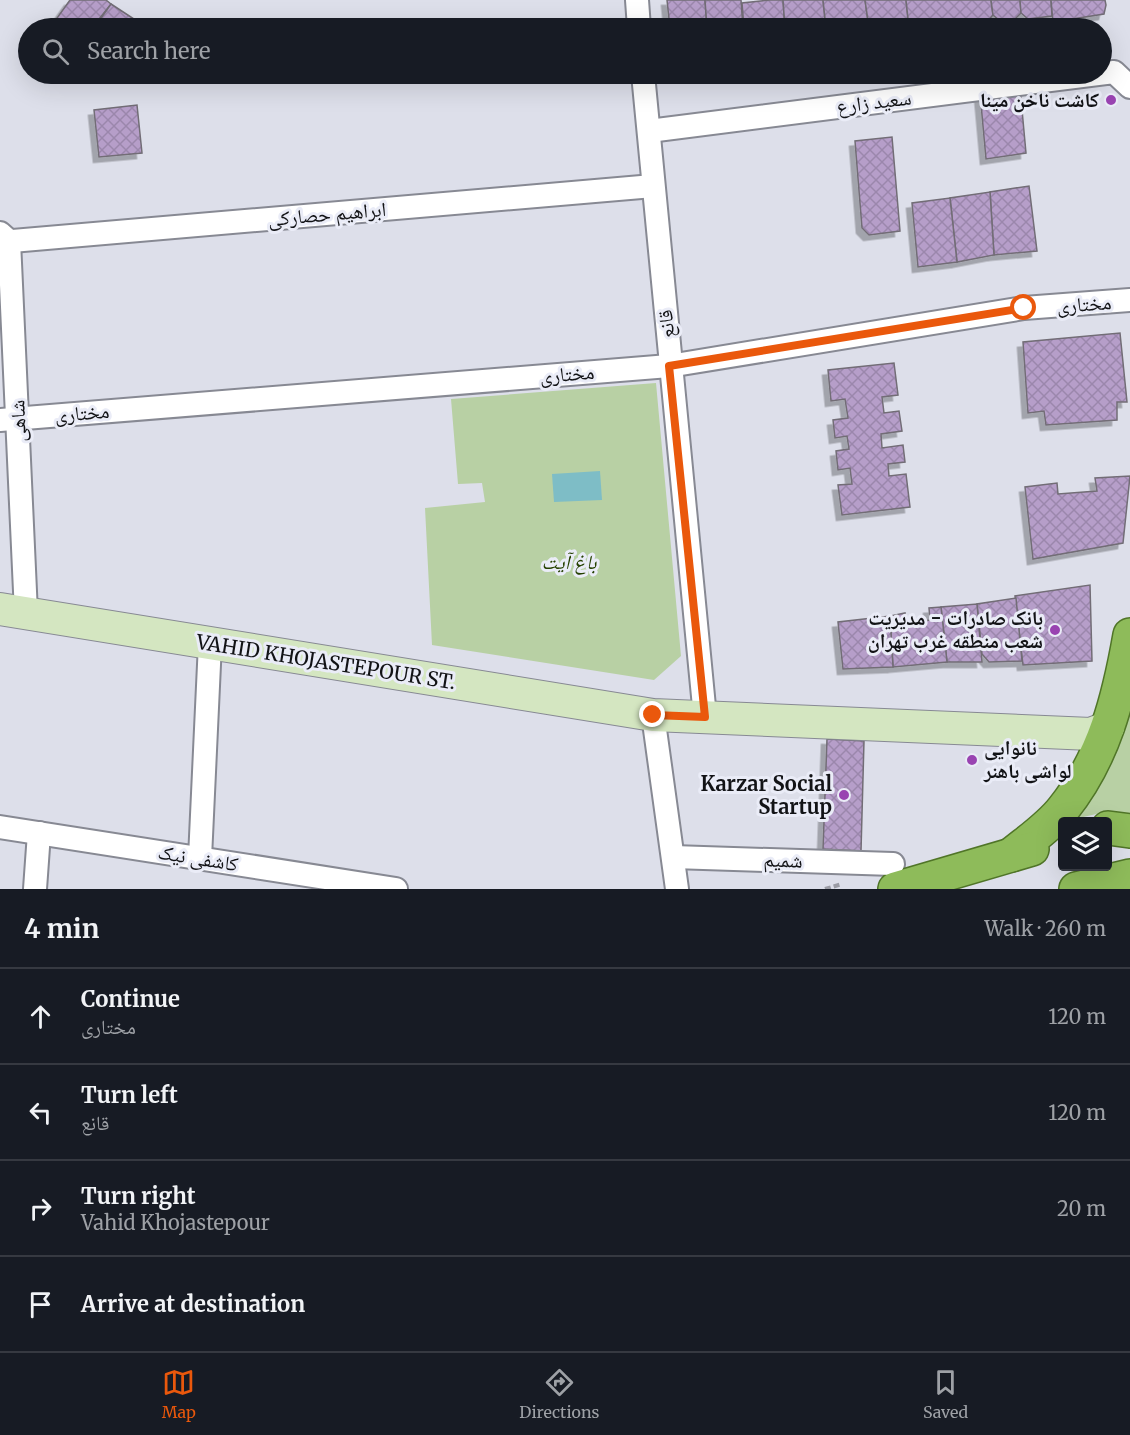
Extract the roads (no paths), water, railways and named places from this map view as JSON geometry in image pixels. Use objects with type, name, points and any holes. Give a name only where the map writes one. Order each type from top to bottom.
[{"type":"highway","points":[[1011,855],[1062,811],[1084,779],[1108,727],[1119,692],[1130,634]]},
{"type":"highway","points":[[1112,829],[1130,831]]},
{"type":"highway","points":[[894,876],[1011,855],[1058,841]]},
{"type":"highway","points":[[1076,889],[1130,876]]},
{"type":"main road","name":"VAHID KHOJASTEPOUR ST.","points":[[13,611],[653,715],[705,717]]},
{"type":"main road","points":[[705,717],[1091,734],[1108,727]]},
{"type":"street","points":[[637,0],[638,18]]},
{"type":"street","name":"سعید زارع","points":[[1112,72],[1130,87]]},
{"type":"street","name":"قانع","points":[[645,84],[669,366],[705,717]]},
{"type":"street","name":"سعید زارع","points":[[649,131],[1019,84]]},
{"type":"street","name":"ابراهیم حصارکی","points":[[3,238],[654,186]]},
{"type":"street","name":"شاهی","points":[[3,238],[13,611]]},
{"type":"street","name":"مختاری","points":[[9,419],[669,366],[1024,308],[1130,300]]},
{"type":"street","points":[[200,858],[210,643]]},
{"type":"street","points":[[653,715],[677,889]]},
{"type":"street","name":"کاشفی نیک","points":[[0,827],[396,889]]},
{"type":"street","points":[[35,889],[39,833]]},
{"type":"street","name":"شمیم","points":[[673,857],[894,876]]},
{"type":"water","points":[[600,471],[602,500],[554,502],[552,474]]},
{"type":"place","name":"کاشت ناخن مینا","points":[[1111,100]]},
{"type":"place","name":"بانک صادرات - مدیریت شعب منطقه غرب تهران","points":[[1055,630]]},
{"type":"place","name":"نانوایی لواشی باهنر","points":[[972,760]]},
{"type":"place","name":"Karzar Social Startup","points":[[844,795]]},
{"type":"park label","name":"باغ آیت","points":[[569,562]]}]
